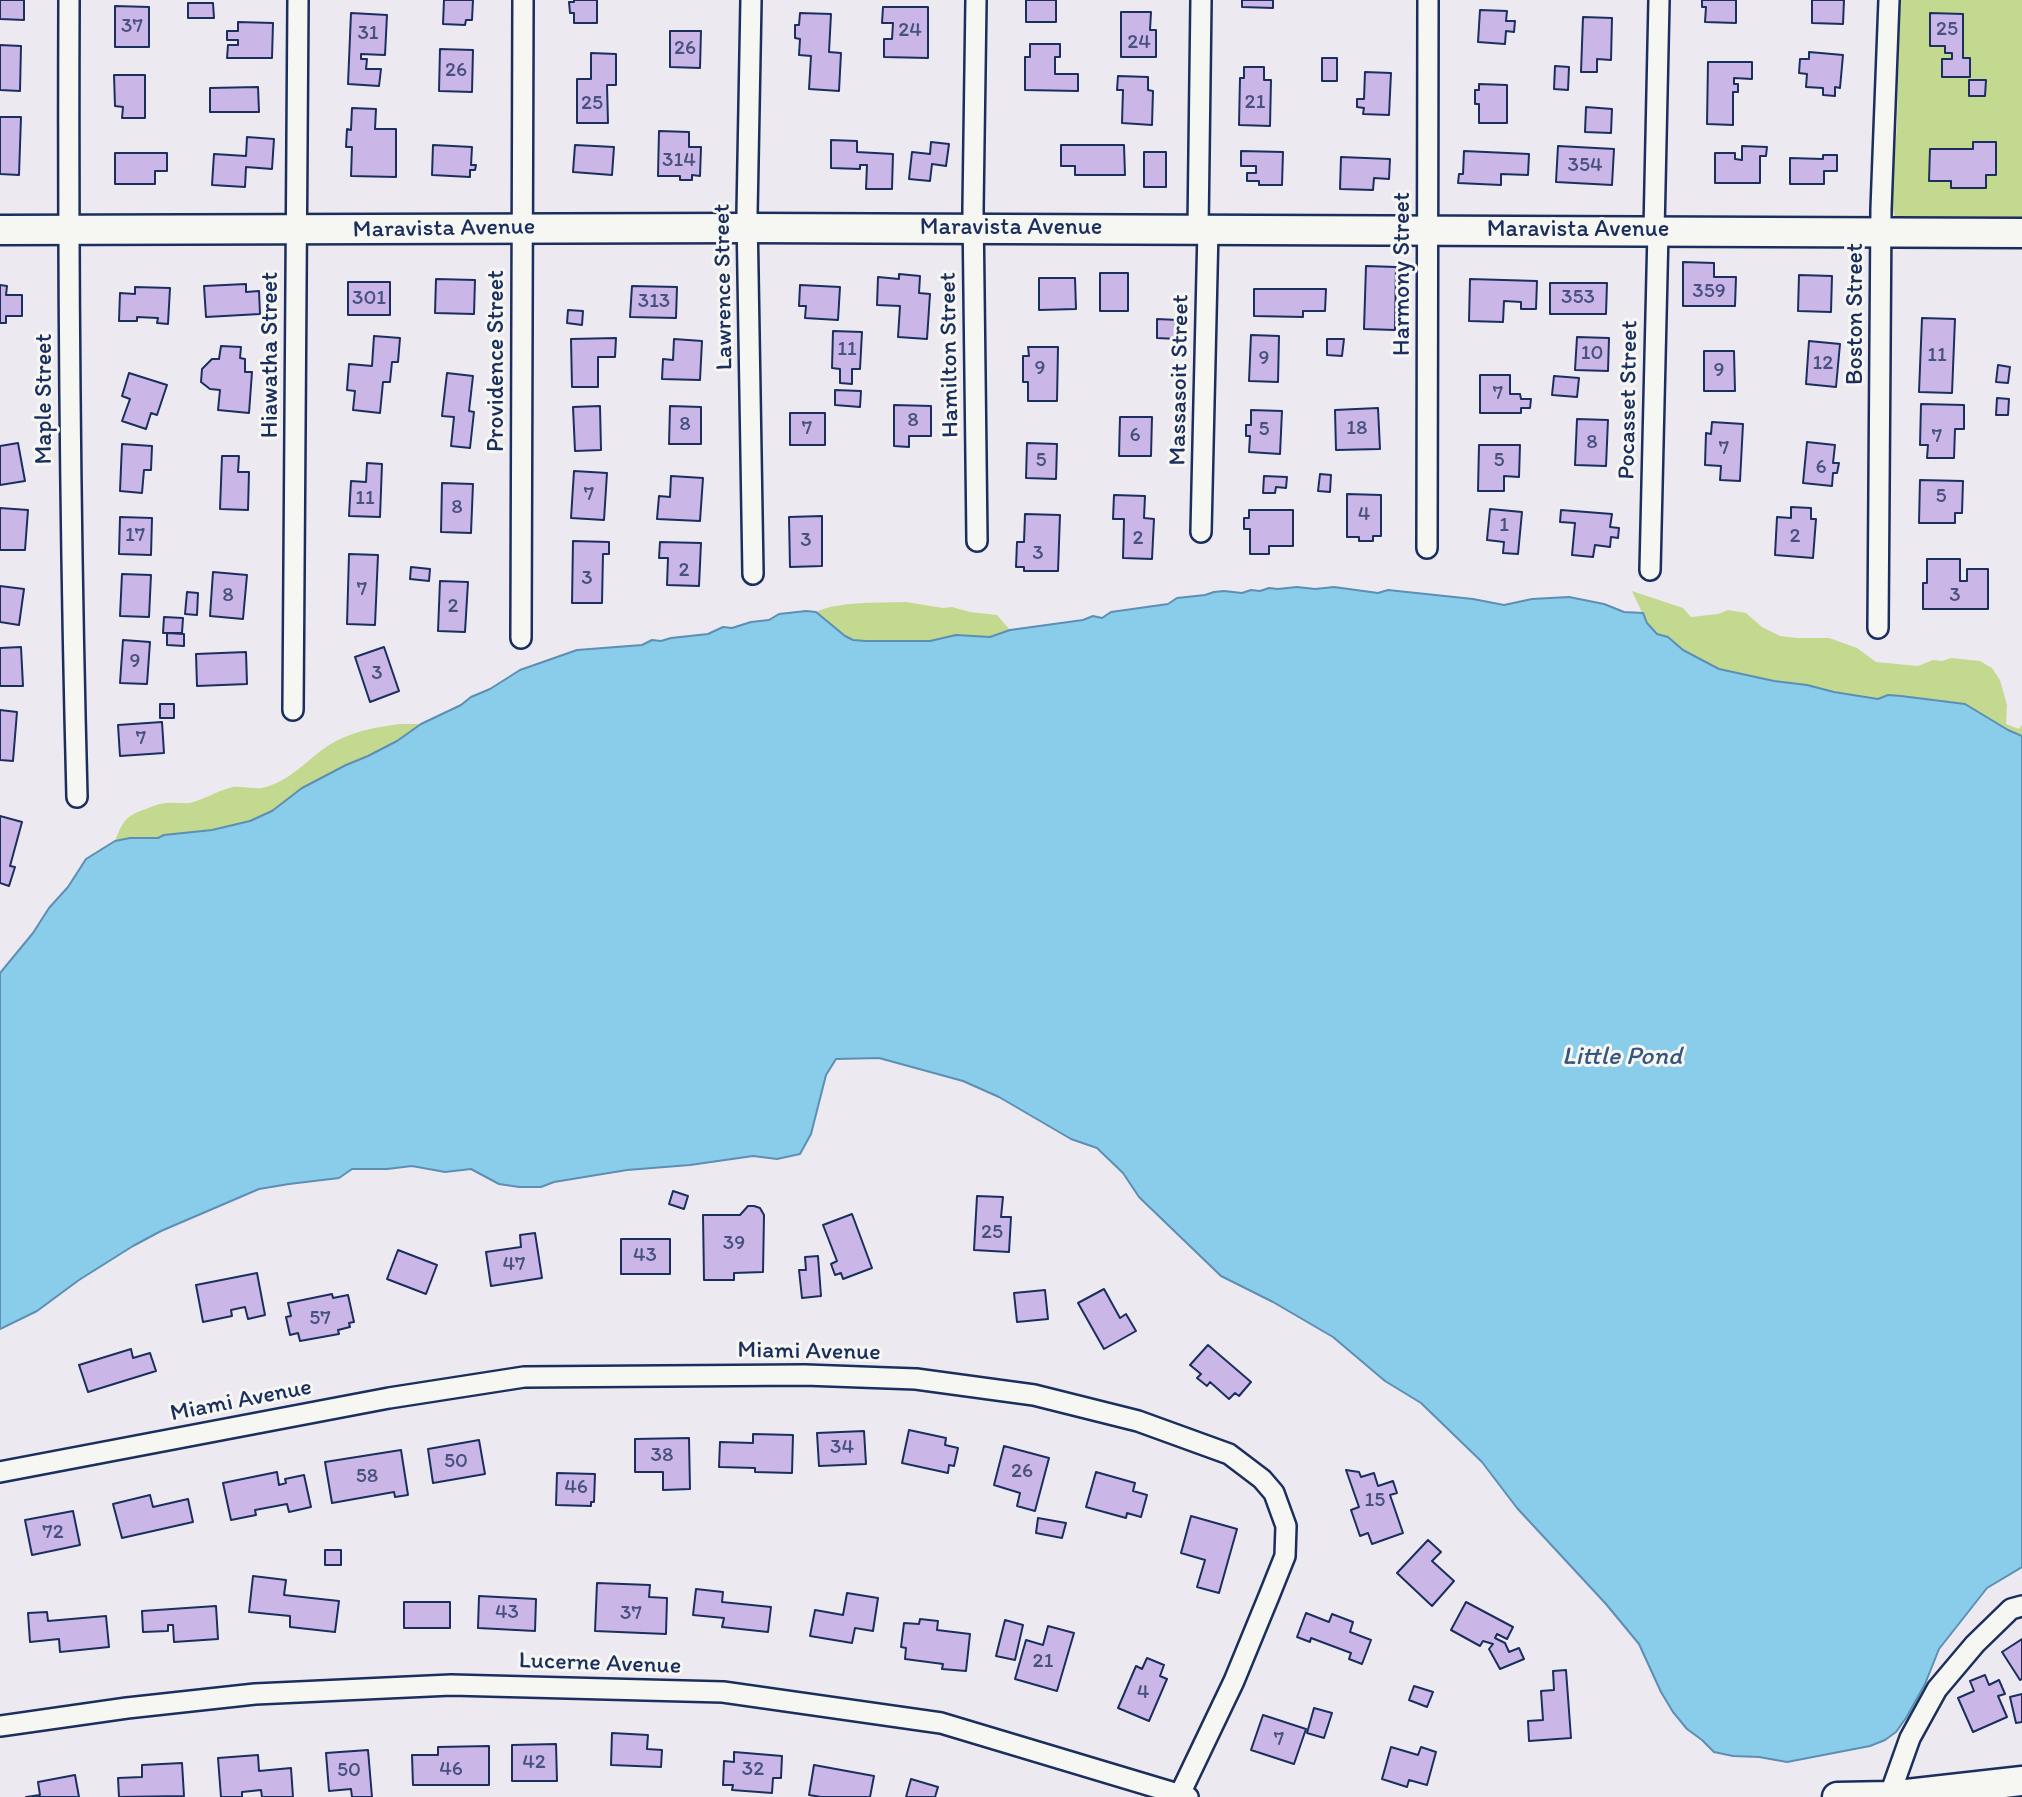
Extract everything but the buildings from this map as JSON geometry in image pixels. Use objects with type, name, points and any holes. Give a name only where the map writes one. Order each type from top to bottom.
[{"type":"main road","name":"Maravista Avenue","points":[[0,230],[522,227],[2022,233]]},
{"type":"main road","points":[[1837,1797],[1889,1796],[2022,1781]]},
{"type":"street","name":"Maple Street","points":[[69,0],[71,551],[77,797]]},
{"type":"street","name":"Hiawatha Street","points":[[293,710],[298,0]]},
{"type":"street","name":"Providence Street","points":[[522,638],[523,0]]},
{"type":"street","name":"Lawrence Street","points":[[751,0],[748,228],[753,573]]},
{"type":"street","name":"Hamilton Street","points":[[976,0],[973,209],[977,541]]},
{"type":"street","name":"Massasoit Street","points":[[1200,532],[1203,229],[1201,0]]},
{"type":"street","name":"Harmony Street","points":[[1427,548],[1428,0]]},
{"type":"street","name":"Pocasset Street","points":[[1650,570],[1658,0]]},
{"type":"street","name":"Boston Street","points":[[1878,628],[1881,232],[1889,0]]},
{"type":"street","name":"Miami Avenue","points":[[0,1472],[388,1398],[524,1377],[805,1375],[916,1379],[1034,1395],[1138,1421],[1229,1454],[1262,1479],[1274,1493],[1286,1526],[1285,1556],[1184,1796]]},
{"type":"street","points":[[1889,1796],[1910,1738],[1937,1689],[1975,1644],[2011,1609],[2022,1606]]},
{"type":"street","name":"Lucerne Avenue","points":[[0,1727],[255,1694],[451,1685],[723,1692],[941,1723],[1184,1796]]},
{"type":"green space","points":[[1900,0],[2022,0],[2022,219],[1895,217],[1891,204],[1897,125]]},
{"type":"green space","points":[[1632,591],[1683,608],[1691,617],[1728,610],[1746,613],[1762,627],[1780,636],[1829,638],[1857,648],[1876,662],[1918,666],[1933,660],[1951,658],[1980,661],[1992,668],[2000,680],[2007,705],[2006,724],[2019,729],[2022,725],[2022,736],[1965,704],[1888,695],[1878,699],[1719,669],[1683,651],[1668,637],[1657,634],[1647,623]]},
{"type":"green space","points":[[906,602],[997,615],[1010,630],[990,637],[956,635],[930,641],[853,640],[816,612],[847,604]]},
{"type":"green space","points":[[400,724],[421,724],[397,741],[302,788],[272,811],[250,821],[212,830],[115,841],[126,820],[139,812],[162,804],[193,802],[233,787],[257,788],[275,784],[337,740],[363,731]]},
{"type":"water","name":"Little Pond","points":[[1297,587],[1334,587],[1378,593],[1388,590],[1504,605],[1532,599],[1569,597],[1604,604],[1624,612],[1643,613],[1647,623],[1657,634],[1668,637],[1683,650],[1719,669],[1878,699],[1888,695],[1965,704],[2022,736],[2022,1567],[1987,1588],[1939,1649],[1925,1684],[1906,1718],[1896,1732],[1885,1740],[1870,1746],[1787,1762],[1714,1752],[1687,1729],[1673,1712],[1639,1644],[1606,1604],[1517,1508],[1482,1462],[1421,1403],[1385,1381],[1333,1337],[1221,1276],[1139,1197],[1123,1173],[1097,1148],[1071,1139],[999,1097],[963,1081],[879,1058],[836,1059],[826,1075],[811,1134],[800,1154],[777,1159],[753,1156],[627,1170],[554,1182],[541,1187],[499,1184],[471,1169],[445,1172],[412,1166],[352,1169],[339,1178],[259,1189],[161,1231],[133,1246],[79,1280],[37,1311],[0,1329],[0,973],[68,887],[86,859],[115,841],[212,830],[250,821],[272,811],[302,788],[397,741],[421,724],[461,705],[520,670],[577,650],[642,645],[652,640],[708,634],[723,627],[732,628],[769,620],[779,614],[806,611],[816,612],[853,640],[930,641],[956,635],[990,637],[1010,630],[1083,620],[1093,616],[1102,618],[1111,612],[1168,604],[1177,598],[1224,591],[1242,593]]}]
